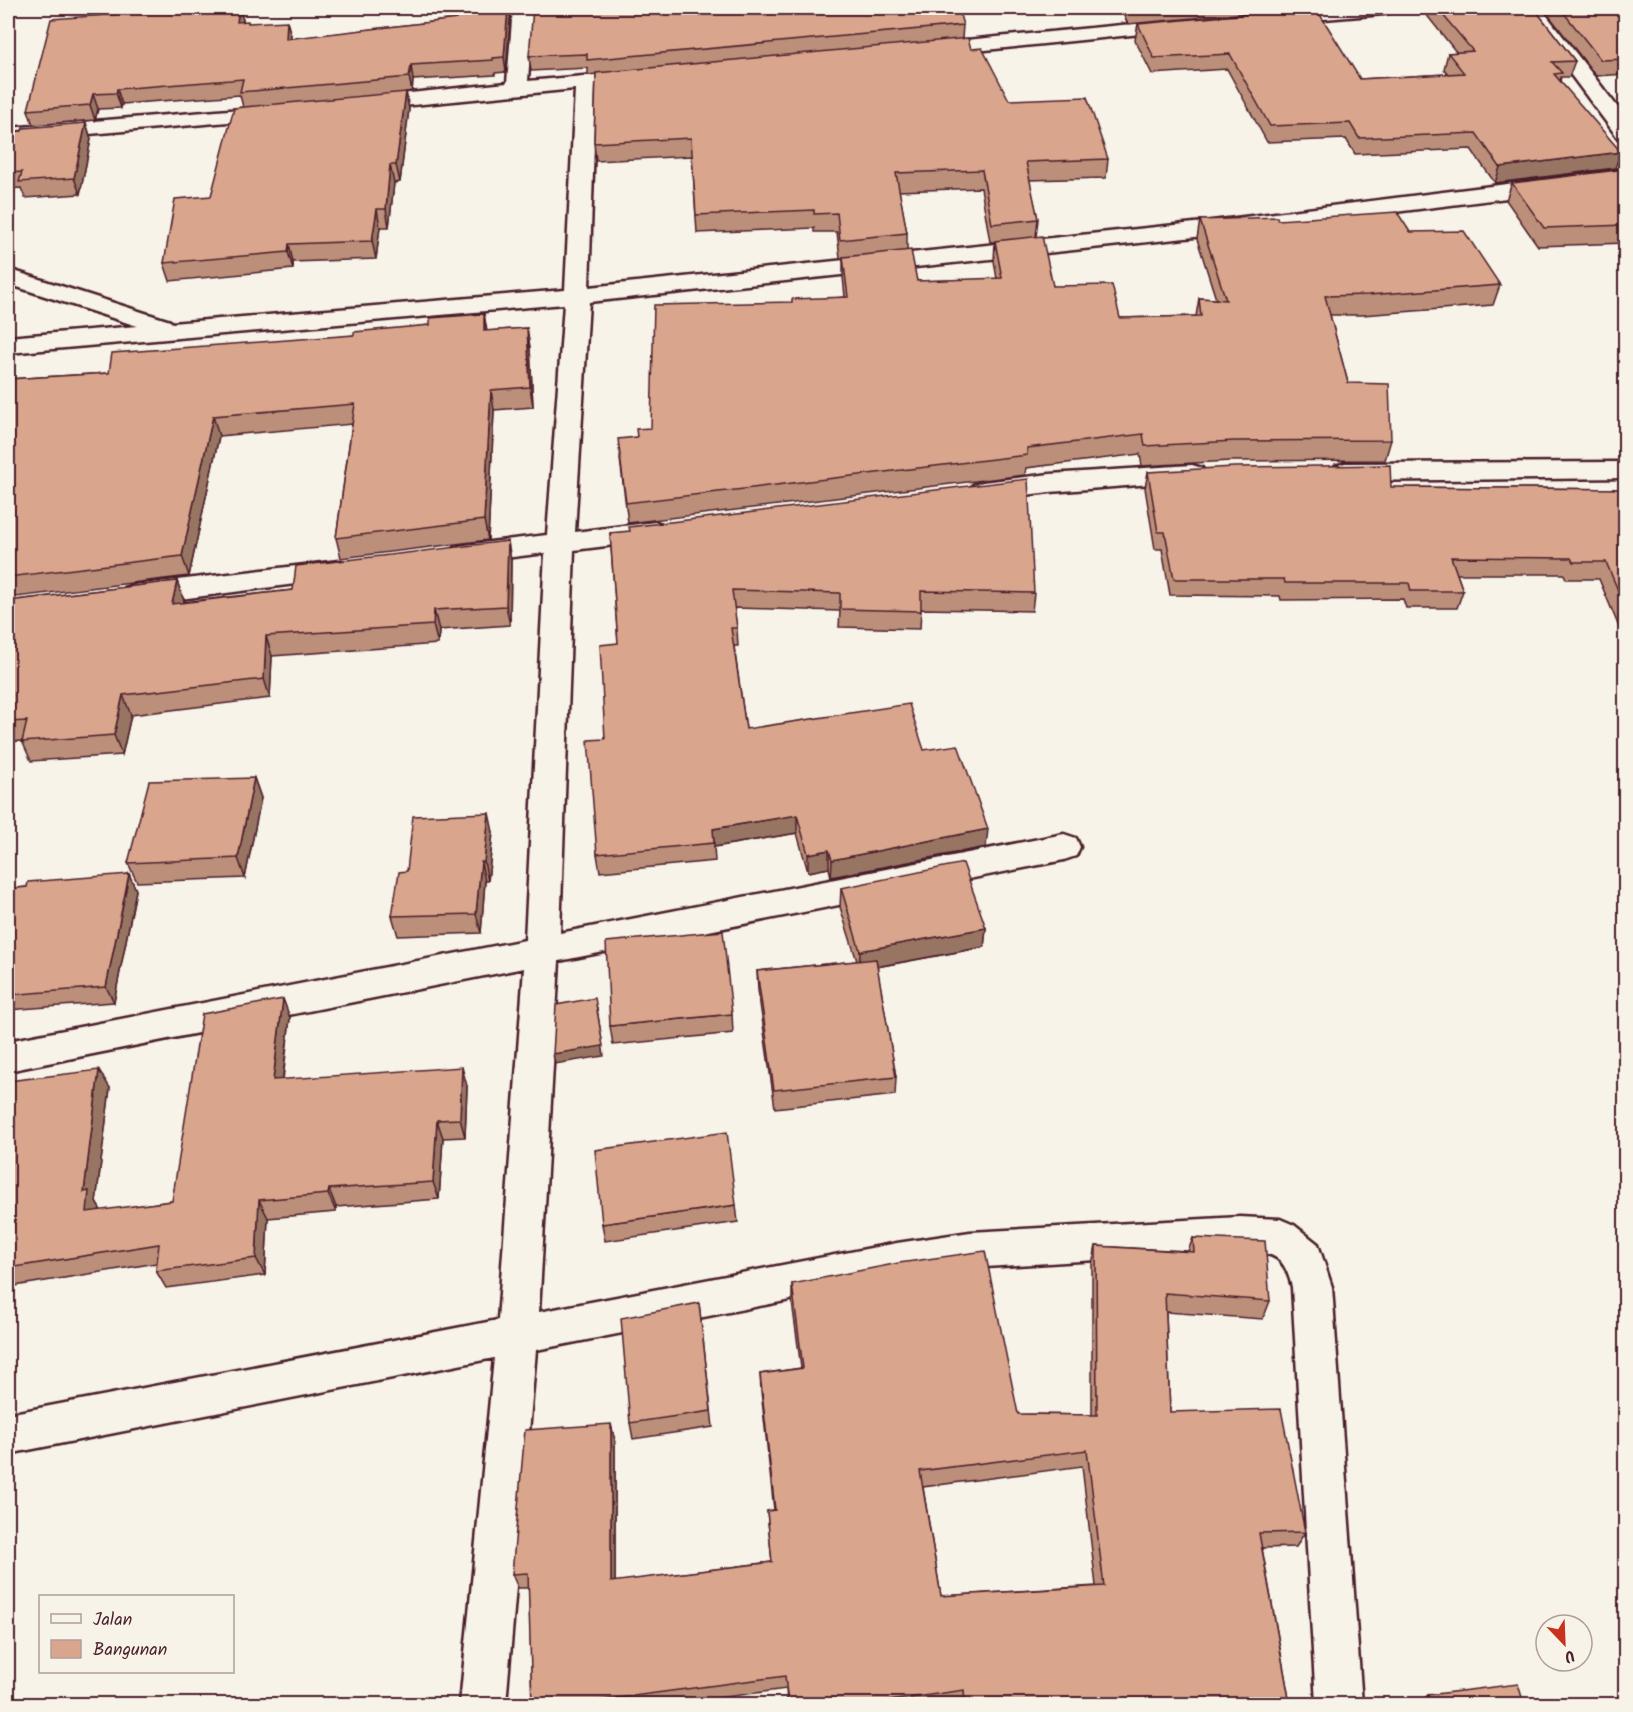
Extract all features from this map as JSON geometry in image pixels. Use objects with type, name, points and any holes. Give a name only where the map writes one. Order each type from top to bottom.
[{"type":"street","points":[[517,89],[523,8]]},
{"type":"street","points":[[1252,19],[1384,8]]},
{"type":"street","points":[[1531,8],[1626,133]]},
{"type":"street","points":[[907,52],[1205,23]]},
{"type":"street","points":[[339,106],[622,79]]},
{"type":"street","points":[[483,1704],[517,1335],[542,951],[560,543],[577,296],[586,82]]},
{"type":"street","points":[[8,135],[303,110]]},
{"type":"street","points":[[8,345],[577,296],[1204,229],[1626,176]]},
{"type":"street","points":[[8,276],[174,330]]},
{"type":"street","points":[[1314,472],[1626,470]]},
{"type":"street","points":[[957,494],[1050,483],[1219,473]]},
{"type":"street","points":[[442,557],[676,528]]},
{"type":"street","points":[[113,597],[360,567]]},
{"type":"street","points":[[8,1056],[1064,847]]},
{"type":"street","points":[[8,1434],[897,1261],[970,1250],[1240,1234],[1280,1238],[1304,1257],[1312,1287],[1339,1704]]},
{"type":"building","points":[[205,8],[239,8],[237,22],[287,21],[286,39],[457,19],[458,8],[508,8],[504,57],[493,58],[493,60],[411,65],[409,77],[240,92],[243,79],[117,89],[116,93],[93,94],[90,105],[28,110],[51,19]]},
{"type":"building","points":[[533,8],[958,8],[963,25],[587,60],[587,54],[529,56]]},
{"type":"building","points":[[1316,8],[1360,79],[1464,73],[1448,53],[1473,51],[1437,8],[1534,8],[1575,61],[1552,62],[1562,73],[1554,74],[1621,152],[1500,167],[1476,133],[1359,138],[1350,123],[1270,126],[1230,54],[1154,58],[1138,24]]},
{"type":"building","points":[[1560,8],[1626,8],[1626,59],[1601,60]]},
{"type":"building","points":[[968,38],[971,49],[982,48],[1009,100],[1087,97],[1108,159],[1026,162],[1038,219],[992,224],[982,170],[896,173],[907,233],[840,240],[837,213],[814,214],[814,210],[696,215],[691,138],[594,143],[596,73]]},
{"type":"building","points":[[406,92],[396,165],[390,165],[386,209],[377,209],[372,241],[289,244],[288,252],[164,263],[175,199],[211,196],[234,108]]},
{"type":"building","points":[[86,123],[74,178],[19,182],[22,172],[8,173],[8,132],[22,131],[23,128]]},
{"type":"building","points":[[1626,169],[1626,225],[1544,228],[1512,183]]},
{"type":"building","points":[[1397,212],[1410,232],[1464,231],[1500,285],[1325,296],[1348,383],[1389,384],[1391,440],[1234,441],[1145,446],[1143,434],[1027,448],[1027,455],[626,503],[618,439],[637,437],[636,429],[651,428],[654,305],[792,302],[792,299],[848,297],[843,257],[911,250],[917,281],[1002,278],[995,241],[1042,236],[1053,286],[1112,285],[1120,318],[1201,316],[1199,298],[1226,300],[1200,220],[1277,217],[1278,220]]},
{"type":"building","points":[[484,314],[484,331],[527,328],[530,387],[491,390],[484,520],[336,538],[355,404],[213,416],[182,556],[8,577],[8,379],[109,373],[112,353],[354,335],[354,332],[430,325],[430,318]]},
{"type":"building","points":[[1390,465],[1391,487],[1626,489],[1626,609],[1606,562],[1573,562],[1571,558],[1451,557],[1463,591],[1411,591],[1409,583],[1285,583],[1284,579],[1174,579],[1165,532],[1158,532],[1148,472],[1234,467]]},
{"type":"building","points":[[1028,479],[1034,593],[921,591],[921,611],[840,609],[840,593],[732,590],[737,628],[731,628],[746,729],[909,704],[924,750],[958,745],[988,829],[832,860],[829,850],[808,854],[797,815],[713,829],[714,843],[597,854],[588,740],[605,739],[600,645],[618,643],[610,533],[630,531],[629,527]]},
{"type":"building","points":[[508,541],[506,606],[434,610],[433,625],[266,636],[264,679],[123,695],[114,735],[22,742],[27,721],[8,722],[8,601],[177,581],[172,604],[293,590],[296,566]]},
{"type":"building","points":[[254,778],[238,858],[128,863],[149,781]]},
{"type":"building","points":[[489,813],[476,914],[392,916],[399,872],[407,871],[413,816]]},
{"type":"building","points":[[963,863],[986,928],[860,951],[841,888]]},
{"type":"building","points":[[129,874],[106,987],[8,995],[8,889],[27,887],[28,882]]},
{"type":"building","points":[[723,931],[732,1014],[610,1026],[606,942]]},
{"type":"building","points":[[876,959],[896,1077],[774,1090],[757,971]]},
{"type":"building","points":[[595,998],[603,1046],[553,1054],[556,1005]]},
{"type":"building","points":[[283,999],[273,1080],[462,1067],[460,1119],[437,1120],[433,1182],[329,1189],[328,1194],[259,1200],[256,1258],[156,1271],[159,1244],[8,1268],[8,1081],[99,1070],[84,1192],[89,1191],[87,1212],[172,1201],[202,1014]]},
{"type":"building","points":[[727,1132],[736,1205],[602,1224],[595,1150]]},
{"type":"building","points":[[1193,1238],[1265,1241],[1270,1301],[1165,1293],[1170,1412],[1281,1409],[1305,1532],[1259,1533],[1290,1704],[965,1704],[964,1690],[875,1704],[788,1704],[785,1676],[573,1704],[532,1704],[528,1573],[512,1574],[525,1430],[611,1424],[611,1582],[772,1562],[767,1511],[775,1510],[760,1374],[803,1368],[792,1284],[899,1263],[985,1251],[1018,1414],[1097,1415],[1096,1246],[1194,1252]],"holes":[[[1087,1450],[1104,1586],[941,1596],[920,1471]]]},
{"type":"building","points":[[699,1303],[711,1411],[630,1423],[621,1318]]},
{"type":"building","points":[[1518,1684],[1524,1704],[1431,1704],[1428,1695]]}]
